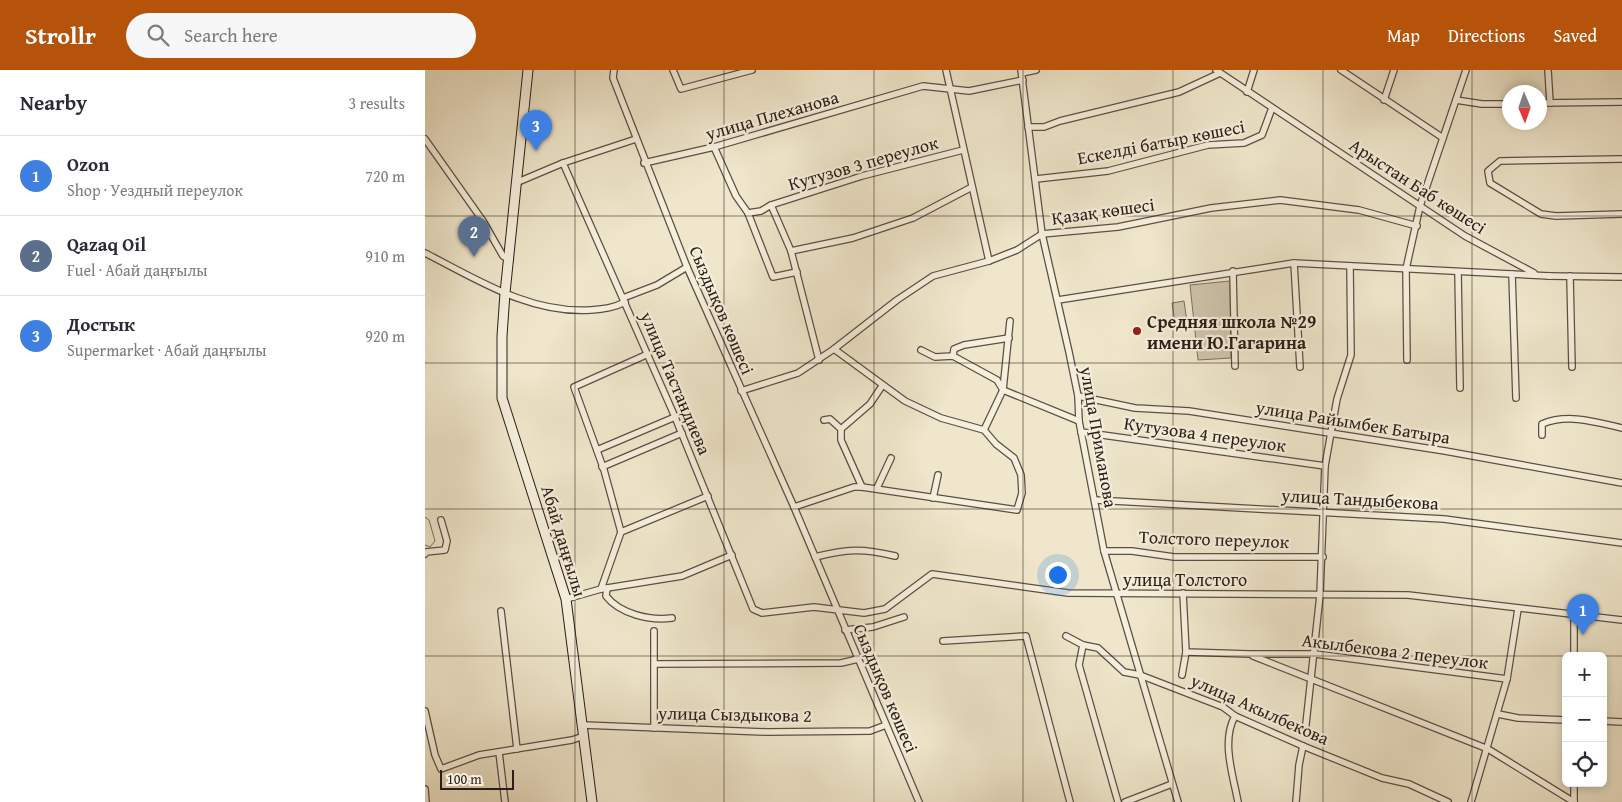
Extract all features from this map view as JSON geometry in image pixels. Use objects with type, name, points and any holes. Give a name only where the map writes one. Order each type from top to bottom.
[{"type":"street","name":"Абай даңғылы","points":[[528,70],[510,260],[505,293],[502,336],[502,398],[566,599],[592,802]]},
{"type":"street","name":"Сыздықов көшесі","points":[[614,70],[613,78],[687,267],[794,507],[919,802]]},
{"type":"street","points":[[673,70],[681,89],[752,70]]},
{"type":"street","points":[[946,70],[989,261]]},
{"type":"street","name":"улица Плеханова","points":[[645,163],[714,147],[923,86],[969,91],[1036,70]]},
{"type":"street","points":[[1247,92],[1254,70]]},
{"type":"street","points":[[1341,70],[1443,138]]},
{"type":"street","points":[[1384,100],[1394,70]]},
{"type":"street","points":[[1407,360],[1406,269],[1420,206],[1466,70]]},
{"type":"street","points":[[1548,70],[1549,103],[1622,102]]},
{"type":"street","points":[[1028,127],[1044,128],[1060,120],[1179,92],[1218,71]]},
{"type":"street","name":"Арыстан Баб көшесі","points":[[1218,71],[1465,236],[1530,272],[1550,276],[1622,278]]},
{"type":"street","name":"улица Приманова","points":[[1022,74],[1042,234],[1078,396],[1079,422],[1104,551],[1178,802]]},
{"type":"street","points":[[1456,100],[1482,104],[1502,104]]},
{"type":"street","name":"Ескелді батыр көшесі","points":[[1036,179],[1108,171],[1208,145],[1252,141],[1262,135],[1272,108]]},
{"type":"street","points":[[425,139],[483,221],[503,256],[510,260]]},
{"type":"street","points":[[518,182],[563,162],[636,139]]},
{"type":"street","points":[[714,147],[736,196],[747,213],[773,277],[797,272]]},
{"type":"street","name":"Кутузов 3 переулок","points":[[747,213],[761,211],[771,205],[862,176],[963,150]]},
{"type":"street","points":[[1622,159],[1500,161],[1488,171],[1490,183],[1541,214],[1556,216],[1622,214]]},
{"type":"street","name":"улица Тастандиева","points":[[563,162],[675,417],[753,609],[762,613]]},
{"type":"street","points":[[791,251],[853,238],[913,218],[972,187]]},
{"type":"street","name":"Қазақ көшесі","points":[[741,391],[798,373],[819,360],[897,300],[933,276],[989,261],[1017,250],[1042,234],[1118,227],[1211,208],[1280,200],[1359,210],[1417,226]]},
{"type":"street","name":"Кутузов 3 переулок","points":[[771,205],[791,251],[819,360]]},
{"type":"street","points":[[425,254],[512,298],[567,310],[616,307],[624,300],[657,285],[687,267]]},
{"type":"street","points":[[1058,300],[1294,263],[1550,276]]},
{"type":"street","points":[[1294,263],[1300,367]]},
{"type":"street","points":[[1305,733],[1309,715],[1321,595],[1325,466],[1337,399],[1351,355],[1350,266]]},
{"type":"street","points":[[1233,272],[1235,366]]},
{"type":"street","points":[[1459,272],[1460,388]]},
{"type":"street","points":[[1512,274],[1516,398]]},
{"type":"street","points":[[1569,276],[1572,366]]},
{"type":"street","points":[[985,430],[1003,390],[1010,321]]},
{"type":"street","points":[[953,356],[954,349],[964,345],[1009,338]]},
{"type":"street","points":[[794,507],[854,487],[862,487],[1017,510],[1022,493],[1021,475],[1014,458],[996,444],[985,430],[941,418],[905,401],[893,390],[882,386],[871,374],[834,349]]},
{"type":"street","points":[[921,350],[935,357],[953,356],[997,380],[1003,390],[1079,422]]},
{"type":"street","points":[[648,354],[574,387],[597,450],[621,532],[604,588],[606,596],[613,605],[633,614],[659,620],[672,618]]},
{"type":"street","points":[[841,429],[870,404],[882,386]]},
{"type":"street","name":"улица Райымбек Батыра","points":[[1078,396],[1135,408],[1189,410],[1445,451],[1622,483]]},
{"type":"street","points":[[597,450],[675,417]]},
{"type":"street","points":[[1542,435],[1542,424],[1551,420],[1581,418],[1622,428]]},
{"type":"street","points":[[824,420],[830,419],[841,429],[841,440],[862,487]]},
{"type":"street","name":"Кутузова 4 переулок","points":[[1081,432],[1325,466]]},
{"type":"street","points":[[602,467],[682,434]]},
{"type":"street","points":[[877,488],[891,458]]},
{"type":"street","points":[[933,498],[938,475]]},
{"type":"street","points":[[621,532],[708,496]]},
{"type":"street","name":"улица Тандыбекова","points":[[1095,500],[1209,504],[1444,519],[1622,543]]},
{"type":"street","points":[[425,554],[426,552],[445,550],[447,541],[441,520]]},
{"type":"street","points":[[815,557],[847,550],[872,550],[895,556]]},
{"type":"street","name":"Толстого переулок","points":[[1104,551],[1133,551],[1174,556],[1323,557]]},
{"type":"street","points":[[566,599],[604,588],[682,576],[732,555]]},
{"type":"street","name":"улица Толстого","points":[[762,613],[814,607],[836,608],[864,613],[885,609],[932,574],[1068,593],[1408,595],[1622,620]]},
{"type":"street","points":[[1182,675],[1186,652],[1183,593]]},
{"type":"street","name":"Акылбекова 2 переулок","points":[[1471,802],[1507,679],[1518,609]]},
{"type":"street","points":[[501,611],[517,749]]},
{"type":"street","points":[[1574,615],[1574,652]]},
{"type":"street","points":[[845,630],[873,627],[904,617]]},
{"type":"street","points":[[654,630],[655,728]]},
{"type":"street","points":[[943,641],[1026,636],[1070,802]]},
{"type":"street","name":"улица Акылбекова","points":[[1066,636],[1083,645],[1098,648],[1124,672],[1141,675],[1223,708],[1235,716],[1303,746],[1382,778],[1409,784],[1447,802]]},
{"type":"street","points":[[1083,645],[1079,664],[1119,802]]},
{"type":"street","name":"Акылбекова 2 переулок","points":[[1186,652],[1315,654],[1507,679]]},
{"type":"street","name":"Акылбекова 2 переулок","points":[[1249,654],[1488,749],[1574,802]]},
{"type":"street","points":[[1272,654],[1272,664]]},
{"type":"street","points":[[655,664],[841,663],[857,659]]},
{"type":"street","points":[[425,712],[435,755],[441,769],[479,755],[572,740],[584,736]]},
{"type":"street","points":[[1498,714],[1518,718],[1562,720]]},
{"type":"street","points":[[1235,716],[1229,727],[1228,739],[1238,802]]},
{"type":"street","points":[[1607,721],[1622,722]]},
{"type":"street","name":"улица Сыздыкова 2","points":[[583,725],[767,732],[870,731],[886,725]]},
{"type":"street","points":[[1296,802],[1299,765],[1303,746]]},
{"type":"street","points":[[499,752],[505,802]]},
{"type":"street","points":[[1125,802],[1172,784]]},
{"type":"street","points":[[1574,787],[1574,802]]},
{"type":"street","points":[[425,789],[427,802]]},
{"type":"shaded area","points":[[1230,281],[1231,358],[1198,360],[1190,285]]},
{"type":"shaded area","points":[[1184,301],[1187,322],[1175,324],[1172,303]]},
{"type":"waterway","points":[[425,517],[429,520],[435,541],[430,547],[425,545]]},
{"type":"place","name":"Достык","points":[[536,151]]},
{"type":"place","name":"Qazaq Oil","points":[[474,257]]},
{"type":"place","name":"Средняя школа №29 имени Ю.Гагарина","points":[[1137,331]]},
{"type":"place","name":"Ozon","points":[[1583,635]]}]
